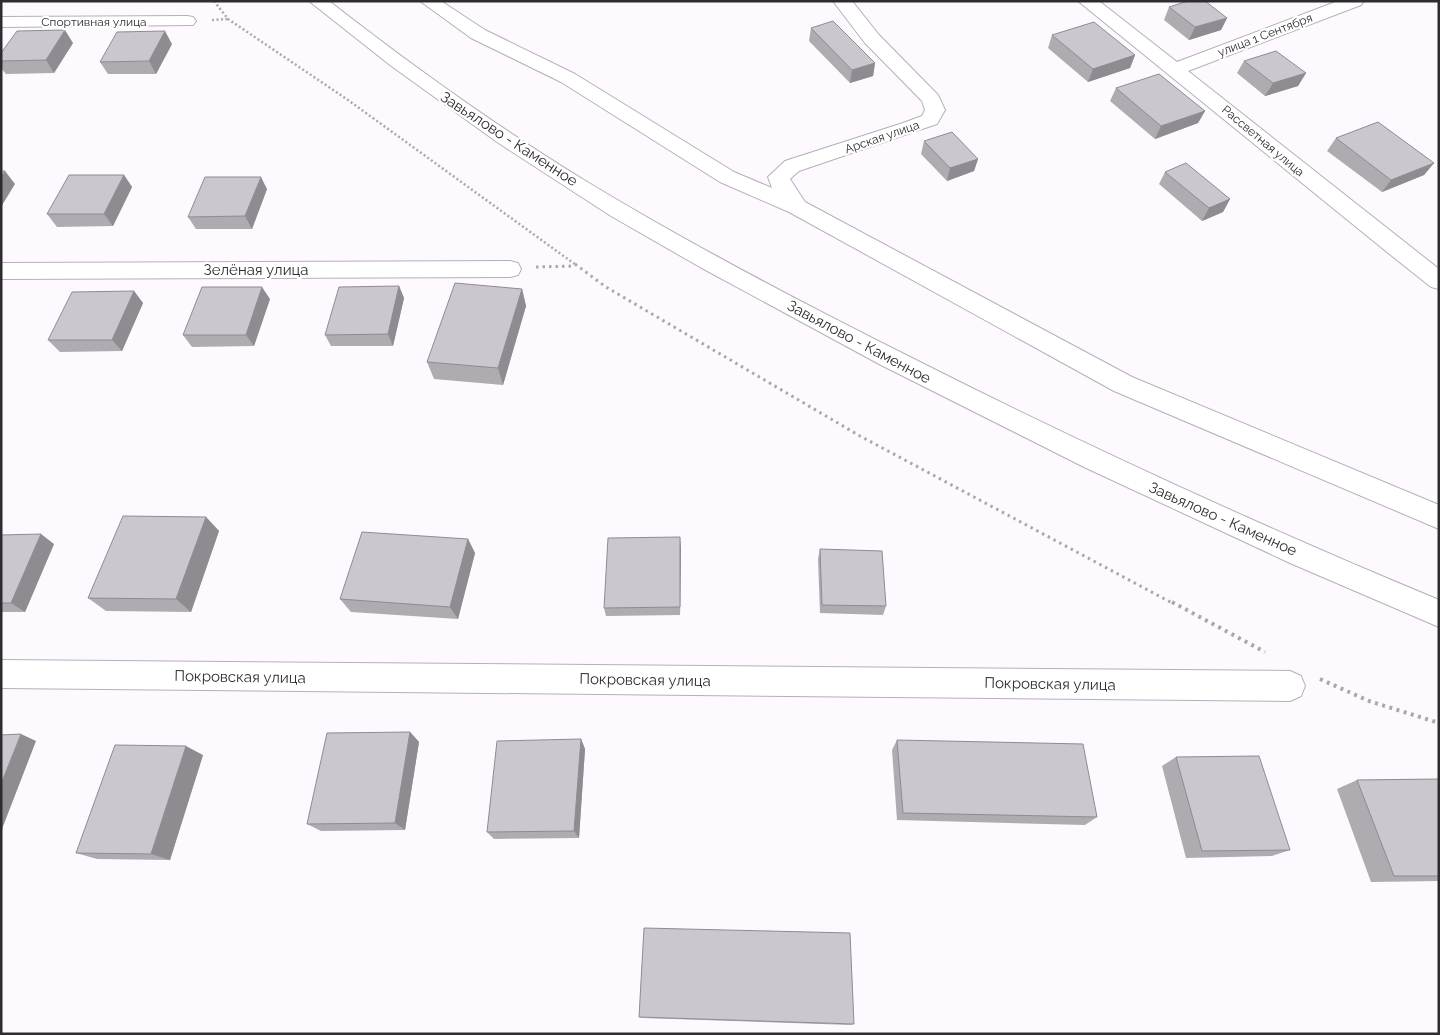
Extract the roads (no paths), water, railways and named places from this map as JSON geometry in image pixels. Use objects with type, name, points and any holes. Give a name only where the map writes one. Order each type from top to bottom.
[{"type":"street","name":"Завьялово - Каменное","points":[[318,1],[434,90],[535,158],[668,238],[819,322],[970,400],[1176,498],[1439,614]]},
{"type":"street","name":"Арская улица","points":[[797,207],[783,188],[780,177],[792,166],[910,128],[930,120],[935,110],[931,99],[872,39],[842,1]]},
{"type":"street","name":"Рассветная улица","points":[[1087,1],[1176,70],[1335,201],[1439,281]]},
{"type":"street","name":"улица 1 Сентября","points":[[1176,70],[1355,1]]},
{"type":"street","points":[[435,3],[478,34],[568,78],[727,177],[797,207],[1123,384],[1439,517]]},
{"type":"street","name":"Спортивная улица","points":[[1,22],[187,21]]},
{"type":"street","name":"Зелёная улица","points":[[1,271],[510,269]]},
{"type":"street","name":"Покровская улица","points":[[1,674],[1301,681]]}]
